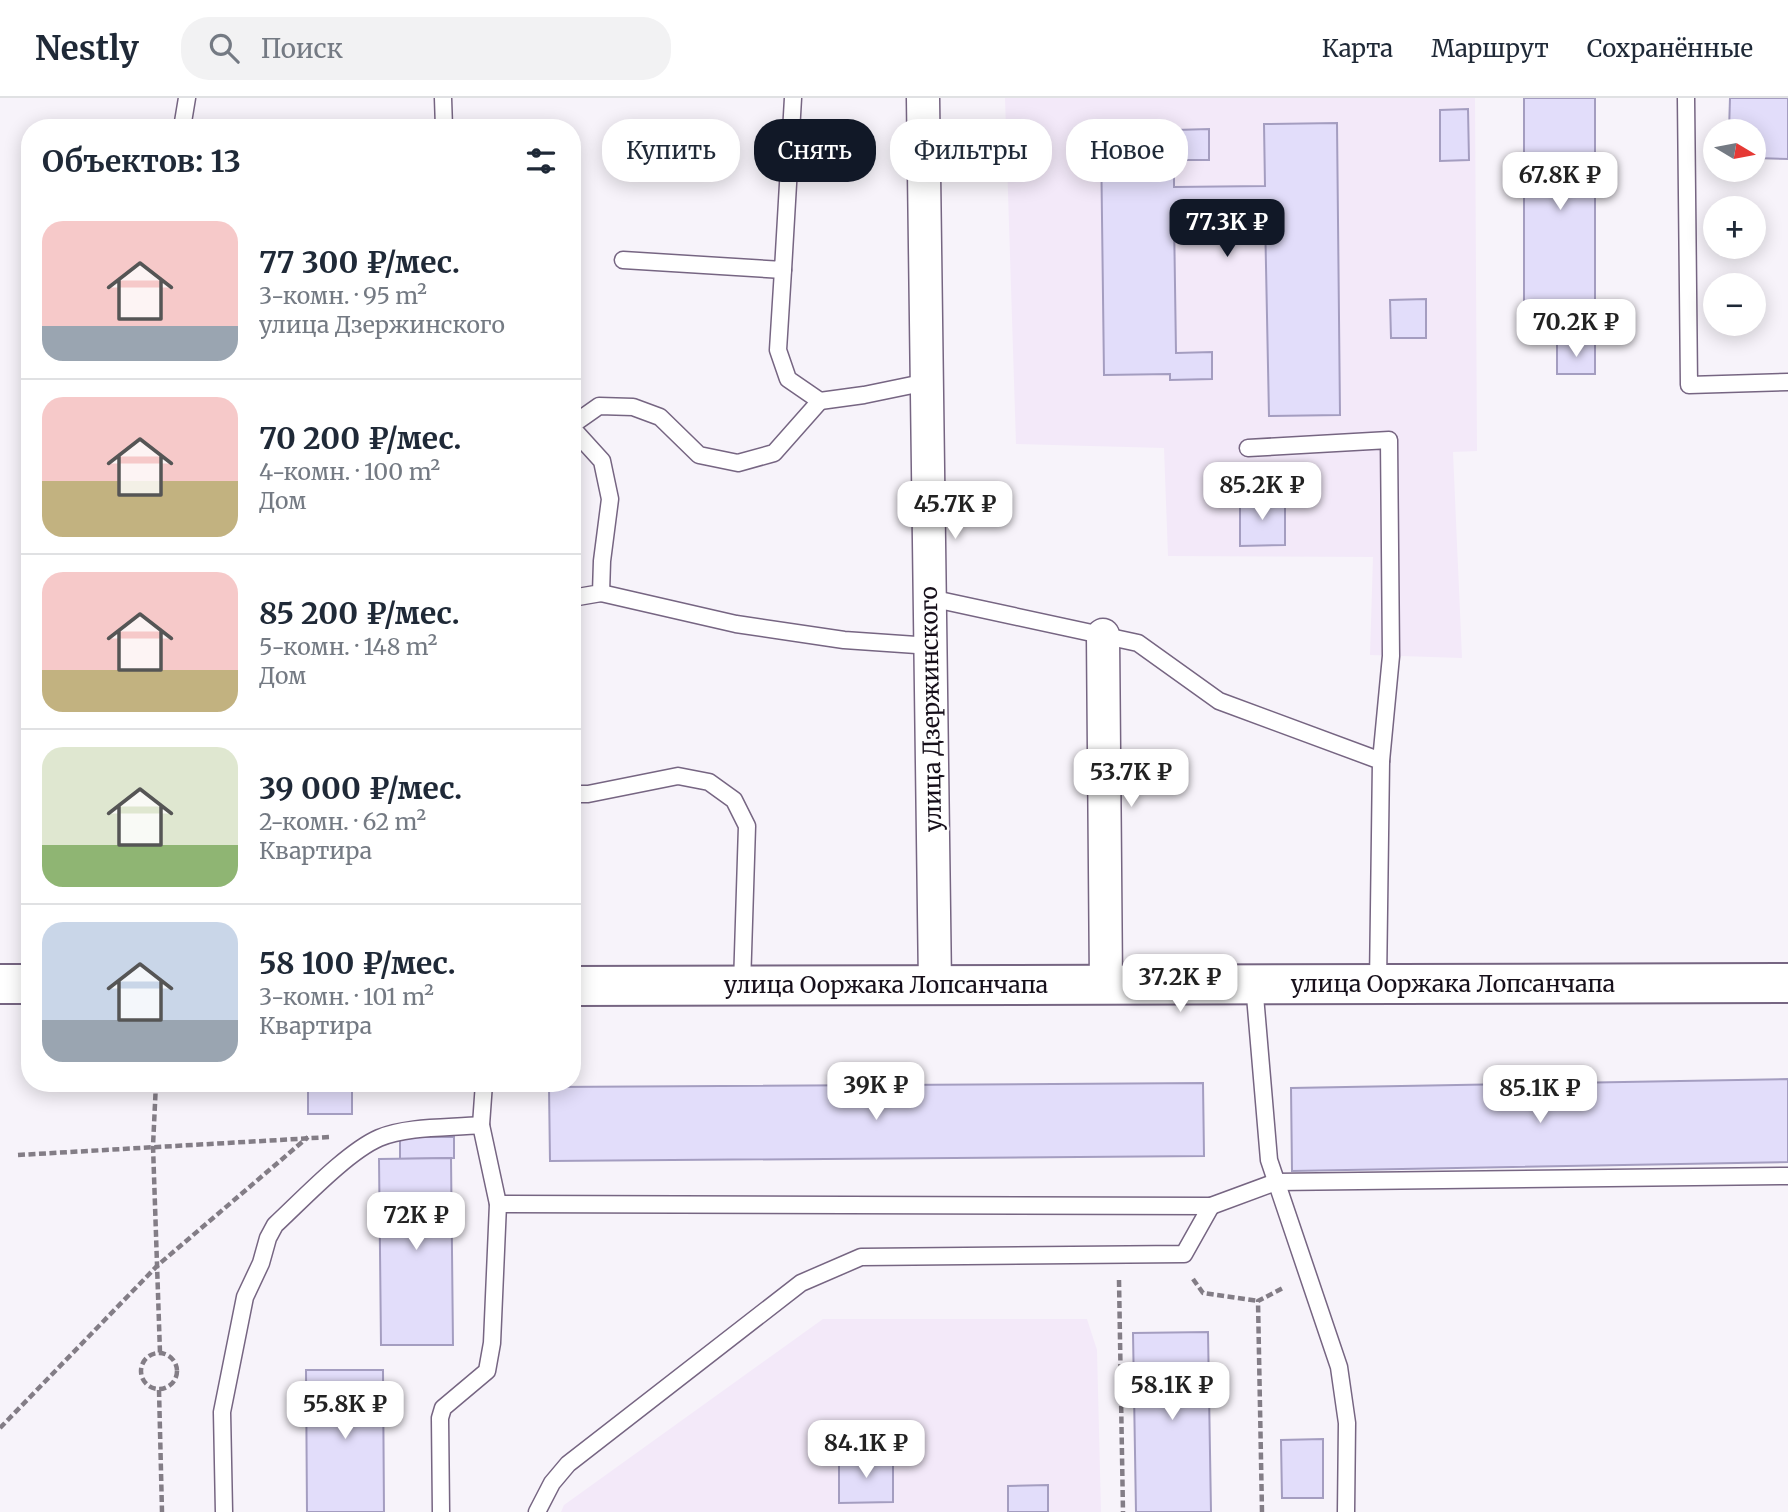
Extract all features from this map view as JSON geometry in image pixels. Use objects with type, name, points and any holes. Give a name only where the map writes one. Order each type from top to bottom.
[{"type":"street","name":"улица Дзержинского","points":[[923,98],[935,985]]},
{"type":"street","points":[[1103,635],[1106,984]]},
{"type":"street","name":"улица Ооржака Лопсанчапа","points":[[581,986],[1788,983]]},
{"type":"street","points":[[0,984],[21,984]]},
{"type":"lane","points":[[184,119],[187,98]]},
{"type":"lane","points":[[443,98],[444,119]]},
{"type":"lane","points":[[793,98],[778,350],[788,379],[820,401]]},
{"type":"lane","points":[[1686,98],[1689,385],[1788,382]]},
{"type":"lane","points":[[623,260],[783,270]]},
{"type":"lane","points":[[581,420],[598,406],[633,407],[660,417],[699,455],[738,463],[774,453],[820,401],[927,382]]},
{"type":"lane","points":[[581,437],[602,461],[610,499],[601,561],[601,593]]},
{"type":"lane","points":[[1248,448],[1389,440],[1391,656],[1381,761],[1378,984]]},
{"type":"lane","points":[[581,596],[601,593],[736,624],[844,640],[931,646]]},
{"type":"lane","points":[[930,598],[1138,642],[1219,701],[1381,761]]},
{"type":"lane","points":[[581,794],[678,776],[709,782],[734,800],[747,826],[742,986]]},
{"type":"lane","points":[[1254,984],[1269,1160],[1339,1367],[1347,1423],[1346,1512]]},
{"type":"lane","points":[[441,1512],[440,1418],[443,1408],[487,1371],[492,1343],[498,1204],[481,1125],[483,1092]]},
{"type":"lane","points":[[224,1512],[222,1412],[246,1297],[275,1224],[361,1148],[380,1138],[399,1132],[481,1125]]},
{"type":"lane","points":[[498,1204],[1212,1206],[1276,1182],[1788,1175]]},
{"type":"lane","points":[[537,1512],[552,1483],[568,1464],[801,1283],[861,1257],[1184,1254],[1212,1206]]},
{"type":"path","points":[[156,1092],[153,1146],[160,1353]]},
{"type":"path","points":[[0,1429],[158,1265],[308,1137],[18,1155]]},
{"type":"path","points":[[1184,1254],[1189,1275],[1203,1293],[1258,1301],[1308,1276]]},
{"type":"path","points":[[1119,1255],[1123,1512]]},
{"type":"path","points":[[1258,1301],[1262,1512]]},
{"type":"path","points":[[160,1353],[172,1359],[178,1372],[175,1382],[159,1390],[146,1384],[141,1374],[147,1358],[160,1353]]},
{"type":"path","points":[[159,1390],[162,1512]]},
{"type":"shaded area","points":[[1005,98],[1475,98],[1477,451],[1453,452],[1462,658],[1370,655],[1373,557],[1168,556],[1164,448],[1016,444],[1008,182],[1052,182],[1052,119],[1006,119]]},
{"type":"shaded area","points":[[823,1319],[1087,1319],[1097,1350],[1101,1512],[561,1512],[564,1505]]},
{"type":"building","points":[[1524,98],[1595,98],[1595,325],[1524,325]]},
{"type":"building","points":[[1730,98],[1788,98],[1788,159],[1766,158],[1766,119],[1729,119]]},
{"type":"building","points":[[1468,109],[1469,160],[1440,161],[1440,110]]},
{"type":"building","points":[[1337,123],[1340,415],[1269,416],[1265,216],[1174,217],[1176,353],[1212,352],[1212,379],[1170,380],[1170,374],[1104,375],[1102,182],[1174,182],[1174,187],[1265,186],[1264,124]]},
{"type":"building","points":[[1209,129],[1209,160],[1188,160],[1188,130]]},
{"type":"building","points":[[1426,299],[1426,338],[1391,338],[1390,300]]},
{"type":"building","points":[[1557,344],[1595,344],[1595,374],[1557,374]]},
{"type":"building","points":[[1285,499],[1285,545],[1240,546],[1240,500]]},
{"type":"building","points":[[1788,1079],[1788,1162],[1292,1171],[1291,1088]]},
{"type":"building","points":[[1203,1083],[1204,1156],[550,1161],[549,1092],[581,1092],[581,1087]]},
{"type":"building","points":[[308,1092],[352,1092],[352,1114],[308,1114]]},
{"type":"building","points":[[400,1137],[454,1137],[454,1158],[400,1159]]},
{"type":"building","points":[[451,1158],[453,1345],[381,1345],[379,1159]]},
{"type":"building","points":[[1208,1332],[1211,1512],[1136,1512],[1133,1333]]},
{"type":"building","points":[[306,1370],[383,1370],[384,1512],[307,1512]]},
{"type":"building","points":[[1323,1439],[1323,1498],[1282,1498],[1281,1440]]},
{"type":"building","points":[[893,1457],[893,1502],[839,1503],[839,1458]]},
{"type":"building","points":[[1048,1485],[1048,1512],[1008,1512],[1008,1486]]}]
